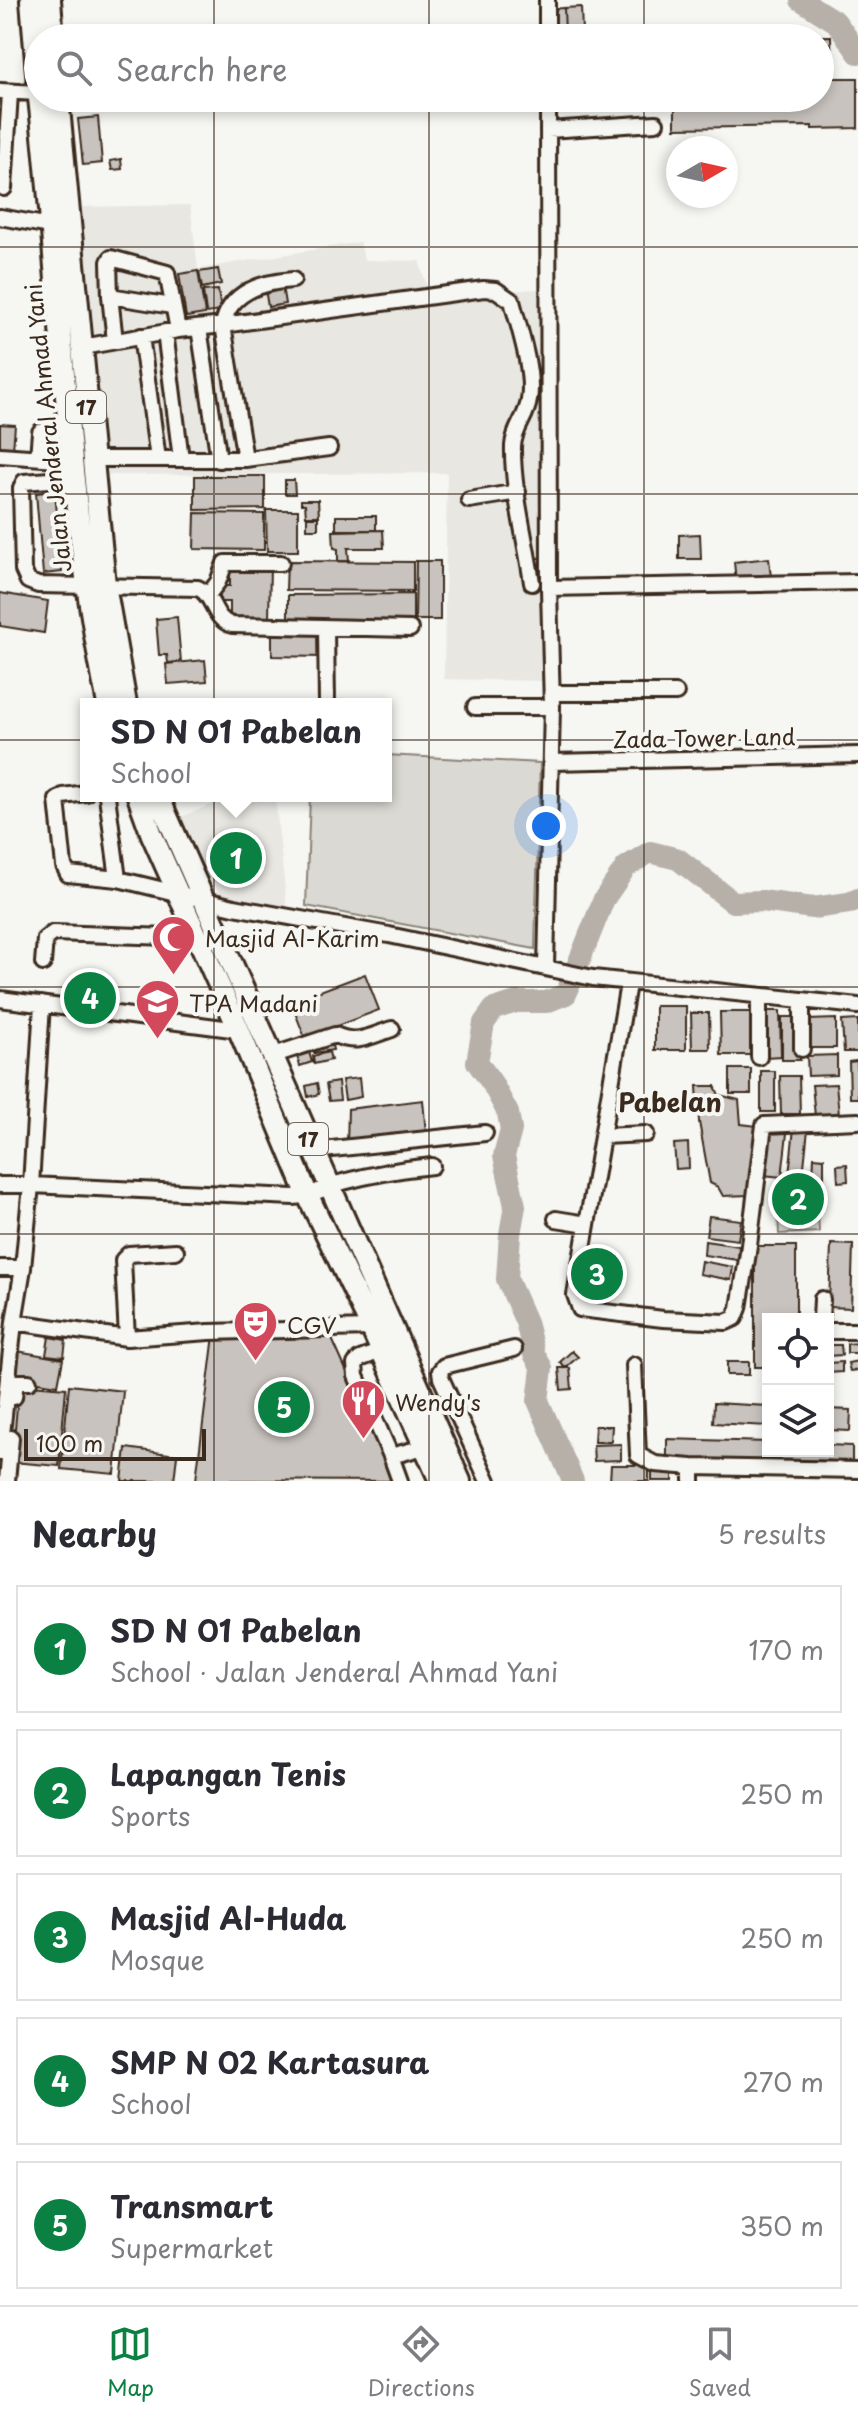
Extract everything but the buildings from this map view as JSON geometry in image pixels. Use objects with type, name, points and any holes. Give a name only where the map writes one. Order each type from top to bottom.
[{"type":"highway","points":[[31,0],[33,24]]},
{"type":"highway","points":[[50,0],[52,24]]},
{"type":"highway","name":"Jalan Jenderal Ahmad Yani","points":[[40,112],[69,430],[79,465],[96,585],[124,698]]},
{"type":"highway","name":"Jalan Jenderal Ahmad Yani","points":[[60,112],[83,347],[79,465]]},
{"type":"highway","name":"Jalan Jenderal Ahmad Yani","points":[[96,585],[96,646],[107,698]]},
{"type":"highway","name":"17","points":[[140,802],[308,1196],[372,1316],[432,1440],[440,1481]]},
{"type":"highway","name":"17","points":[[161,802],[329,1186],[381,1351],[432,1440],[460,1481]]},
{"type":"street","points":[[547,0],[547,24]]},
{"type":"street","points":[[4,188],[5,92]]},
{"type":"street","points":[[548,112],[553,969]]},
{"type":"street","points":[[548,130],[656,123]]},
{"type":"street","points":[[0,217],[50,226],[72,222]]},
{"type":"street","points":[[115,341],[109,262],[116,258],[167,273],[172,306],[171,331],[181,459]]},
{"type":"street","points":[[245,459],[223,325],[227,308],[237,298],[266,284],[293,280]]},
{"type":"street","points":[[83,347],[171,331],[484,289],[504,294],[512,301],[521,332],[528,384],[529,399],[516,428],[513,444],[532,583]]},
{"type":"street","points":[[110,296],[172,306]]},
{"type":"street","points":[[199,328],[219,460]]},
{"type":"street","points":[[141,336],[158,459]]},
{"type":"street","points":[[38,457],[40,432],[69,430]]},
{"type":"street","points":[[329,448],[245,459],[158,459],[79,465],[24,482],[21,488],[23,570],[28,581],[38,585],[198,588],[208,595],[219,618],[232,625],[410,629]]},
{"type":"street","points":[[0,455],[38,457],[79,465]]},
{"type":"street","points":[[469,500],[518,492]]},
{"type":"street","points":[[208,595],[218,582],[225,563],[281,563]]},
{"type":"street","points":[[549,588],[858,582]]},
{"type":"street","points":[[326,628],[327,698]]},
{"type":"street","points":[[475,707],[676,693]]},
{"type":"street","name":"Zada Tower Land","points":[[552,762],[858,755]]},
{"type":"street","points":[[80,794],[57,800],[64,866],[68,874],[118,879],[202,901],[628,984],[858,1006]]},
{"type":"street","points":[[108,802],[118,879]]},
{"type":"street","points":[[43,963],[45,939],[53,933],[198,938]]},
{"type":"street","points":[[628,984],[575,1295],[580,1309],[663,1319],[731,1320],[739,1308],[764,1125],[858,1121]]},
{"type":"street","points":[[759,997],[759,1057]]},
{"type":"street","points":[[0,999],[239,1030]]},
{"type":"street","points":[[802,1001],[802,1049]]},
{"type":"street","points":[[0,1453],[4,1370],[23,1268],[31,1185],[42,1004]]},
{"type":"street","points":[[271,1056],[335,1035],[356,1041],[392,1029]]},
{"type":"street","points":[[313,1151],[485,1133]]},
{"type":"street","points":[[603,1136],[646,1134]]},
{"type":"street","points":[[0,1185],[308,1196],[329,1186],[374,1174],[432,1166]]},
{"type":"street","points":[[556,1219],[587,1224]]},
{"type":"street","points":[[127,1338],[123,1260],[132,1254],[176,1251]]},
{"type":"street","points":[[0,1268],[23,1268]]},
{"type":"street","points":[[821,1313],[822,1299]]},
{"type":"street","points":[[14,1322],[127,1338],[372,1316]]},
{"type":"street","points":[[834,1331],[858,1331]]},
{"type":"street","points":[[488,1481],[440,1371],[444,1366],[514,1349]]},
{"type":"street","points":[[381,1351],[360,1359],[355,1364],[356,1376],[400,1481]]},
{"type":"street","points":[[634,1365],[638,1455],[655,1464],[692,1474],[820,1475],[858,1470]]},
{"type":"street","points":[[7,1481],[15,1383],[29,1382]]},
{"type":"street","points":[[391,1456],[432,1440],[461,1422]]},
{"type":"shaded area","points":[[190,205],[198,269],[360,242],[364,260],[419,261],[430,296],[538,289],[544,681],[444,679],[447,473],[103,475],[76,207]]},
{"type":"shaded area","points":[[392,755],[540,763],[535,949],[306,906],[310,802],[392,802]]},
{"type":"shaded area","points":[[219,802],[276,802],[287,910],[224,902],[178,818]]},
{"type":"shaded area","points":[[818,1184],[819,1205],[777,1205],[777,1185]]},
{"type":"shaded area","points":[[818,1213],[819,1232],[779,1234],[778,1214]]},
{"type":"waterway","points":[[801,0],[836,22],[858,53]]},
{"type":"waterway","points":[[573,1481],[538,1401],[542,1368],[507,1279],[515,1206],[504,1156],[511,1130],[508,1113],[477,1062],[484,1023],[494,1009],[516,1002],[546,1002],[566,994],[604,899],[626,867],[650,852],[678,859],[733,902],[762,901],[813,908],[858,899]]},
{"type":"place","name":"SD N 01 Pabelan","points":[[236,858]]},
{"type":"place","name":"Masjid Al-Karim","points":[[174,976]]},
{"type":"place","name":"SMP N 02 Kartasura","points":[[90,998]]},
{"type":"place","name":"TPA Madani","points":[[158,1041]]},
{"type":"place","name":"Lapangan Tenis","points":[[798,1199]]},
{"type":"place","name":"Masjid Al-Huda","points":[[597,1274]]},
{"type":"place","name":"CGV","points":[[256,1363]]},
{"type":"place","name":"Transmart","points":[[284,1407]]},
{"type":"place","name":"Wendy's","points":[[364,1440]]},
{"type":"district","name":"Pabelan","points":[[670,1101]]}]
